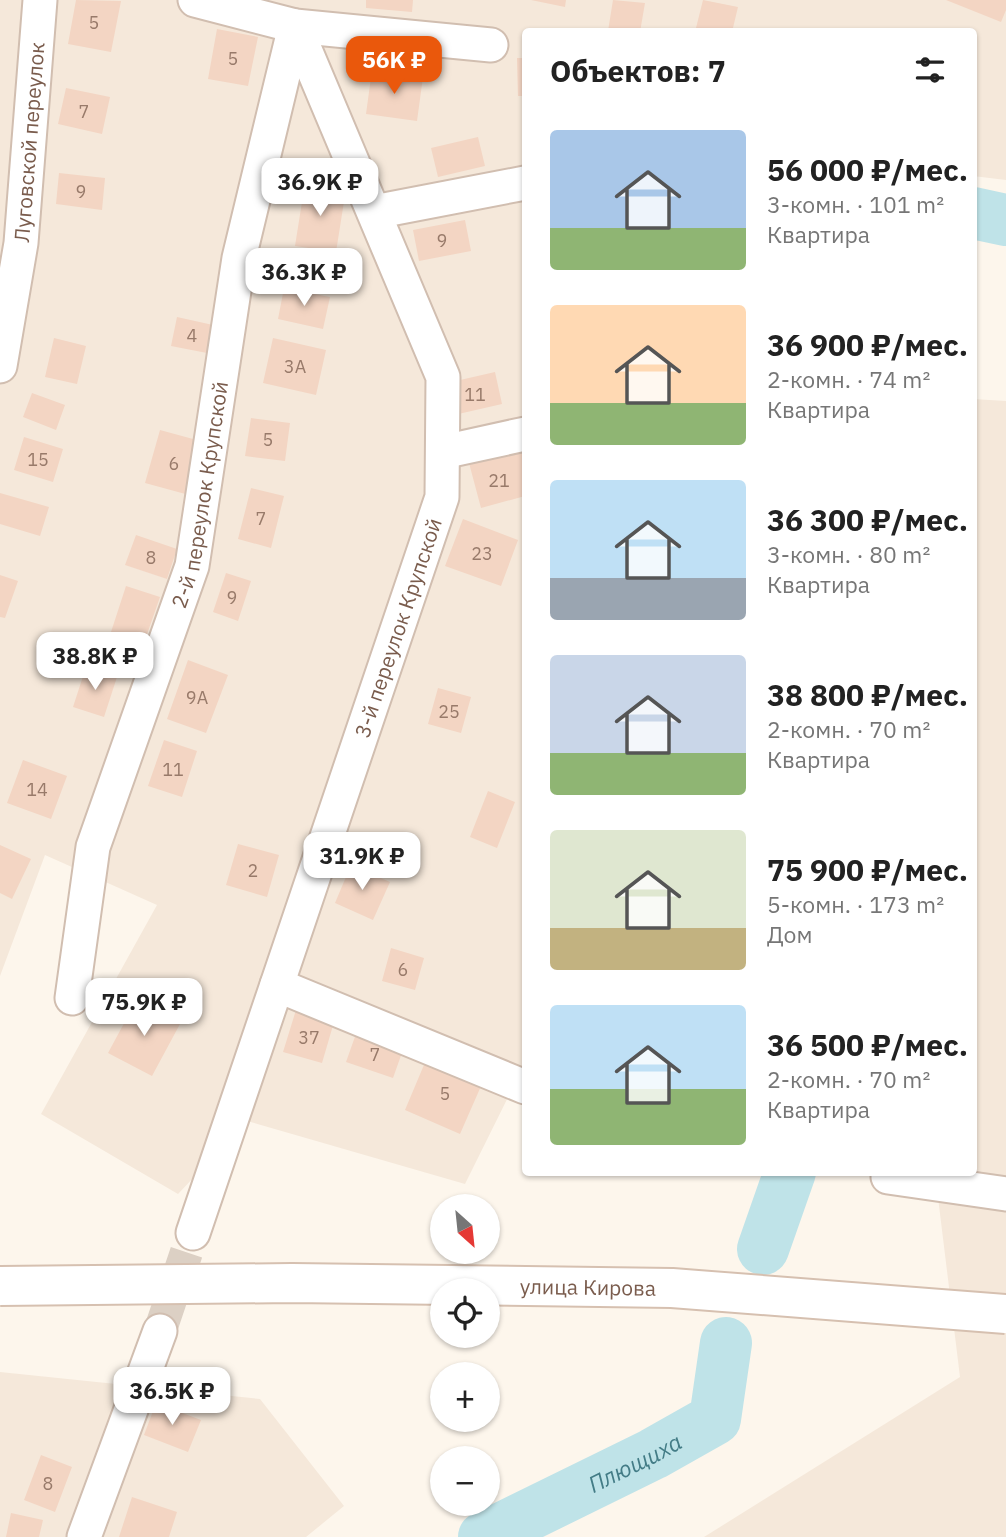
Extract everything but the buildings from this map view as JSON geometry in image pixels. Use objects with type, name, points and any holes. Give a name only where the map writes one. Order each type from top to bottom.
[{"type":"main road","name":"улица Кирова","points":[[0,1286],[292,1283],[672,1288],[1006,1314]]},
{"type":"street","name":"Луговской переулок","points":[[0,366],[10,242],[40,0]]},
{"type":"street","points":[[195,0],[295,26],[491,45]]},
{"type":"street","name":"3-й переулок Крупской","points":[[193,1233],[443,497],[443,377],[295,26]]},
{"type":"street","name":"2-й переулок Крупской","points":[[72,998],[93,847],[192,566],[239,258],[295,26]]},
{"type":"street","points":[[374,212],[522,184]]},
{"type":"street","points":[[443,452],[522,434]]},
{"type":"street","points":[[277,985],[522,1086]]},
{"type":"street","points":[[888,1178],[1006,1194]]},
{"type":"street","points":[[84,1537],[160,1331]]},
{"type":"shaded area","points":[[0,0],[1006,0],[1006,180],[977,176],[977,28],[522,28],[522,1069],[465,1184],[247,1121],[178,1194],[41,1114],[157,905],[45,855],[0,976]]},
{"type":"shaded area","points":[[977,399],[1006,401],[1006,1537],[704,1537],[960,1377],[935,1176],[977,1176]]},
{"type":"shaded area","points":[[0,1372],[260,1399],[344,1506],[306,1537],[0,1537]]},
{"type":"waterway","name":"Плющиха","points":[[977,214],[1006,220]]},
{"type":"waterway","name":"Плющиха","points":[[763,1249],[789,1176]]},
{"type":"waterway","name":"Плющиха","points":[[484,1537],[653,1454],[715,1419],[726,1343]]},
{"type":"tunnel","points":[[160,1331],[193,1233]]}]
